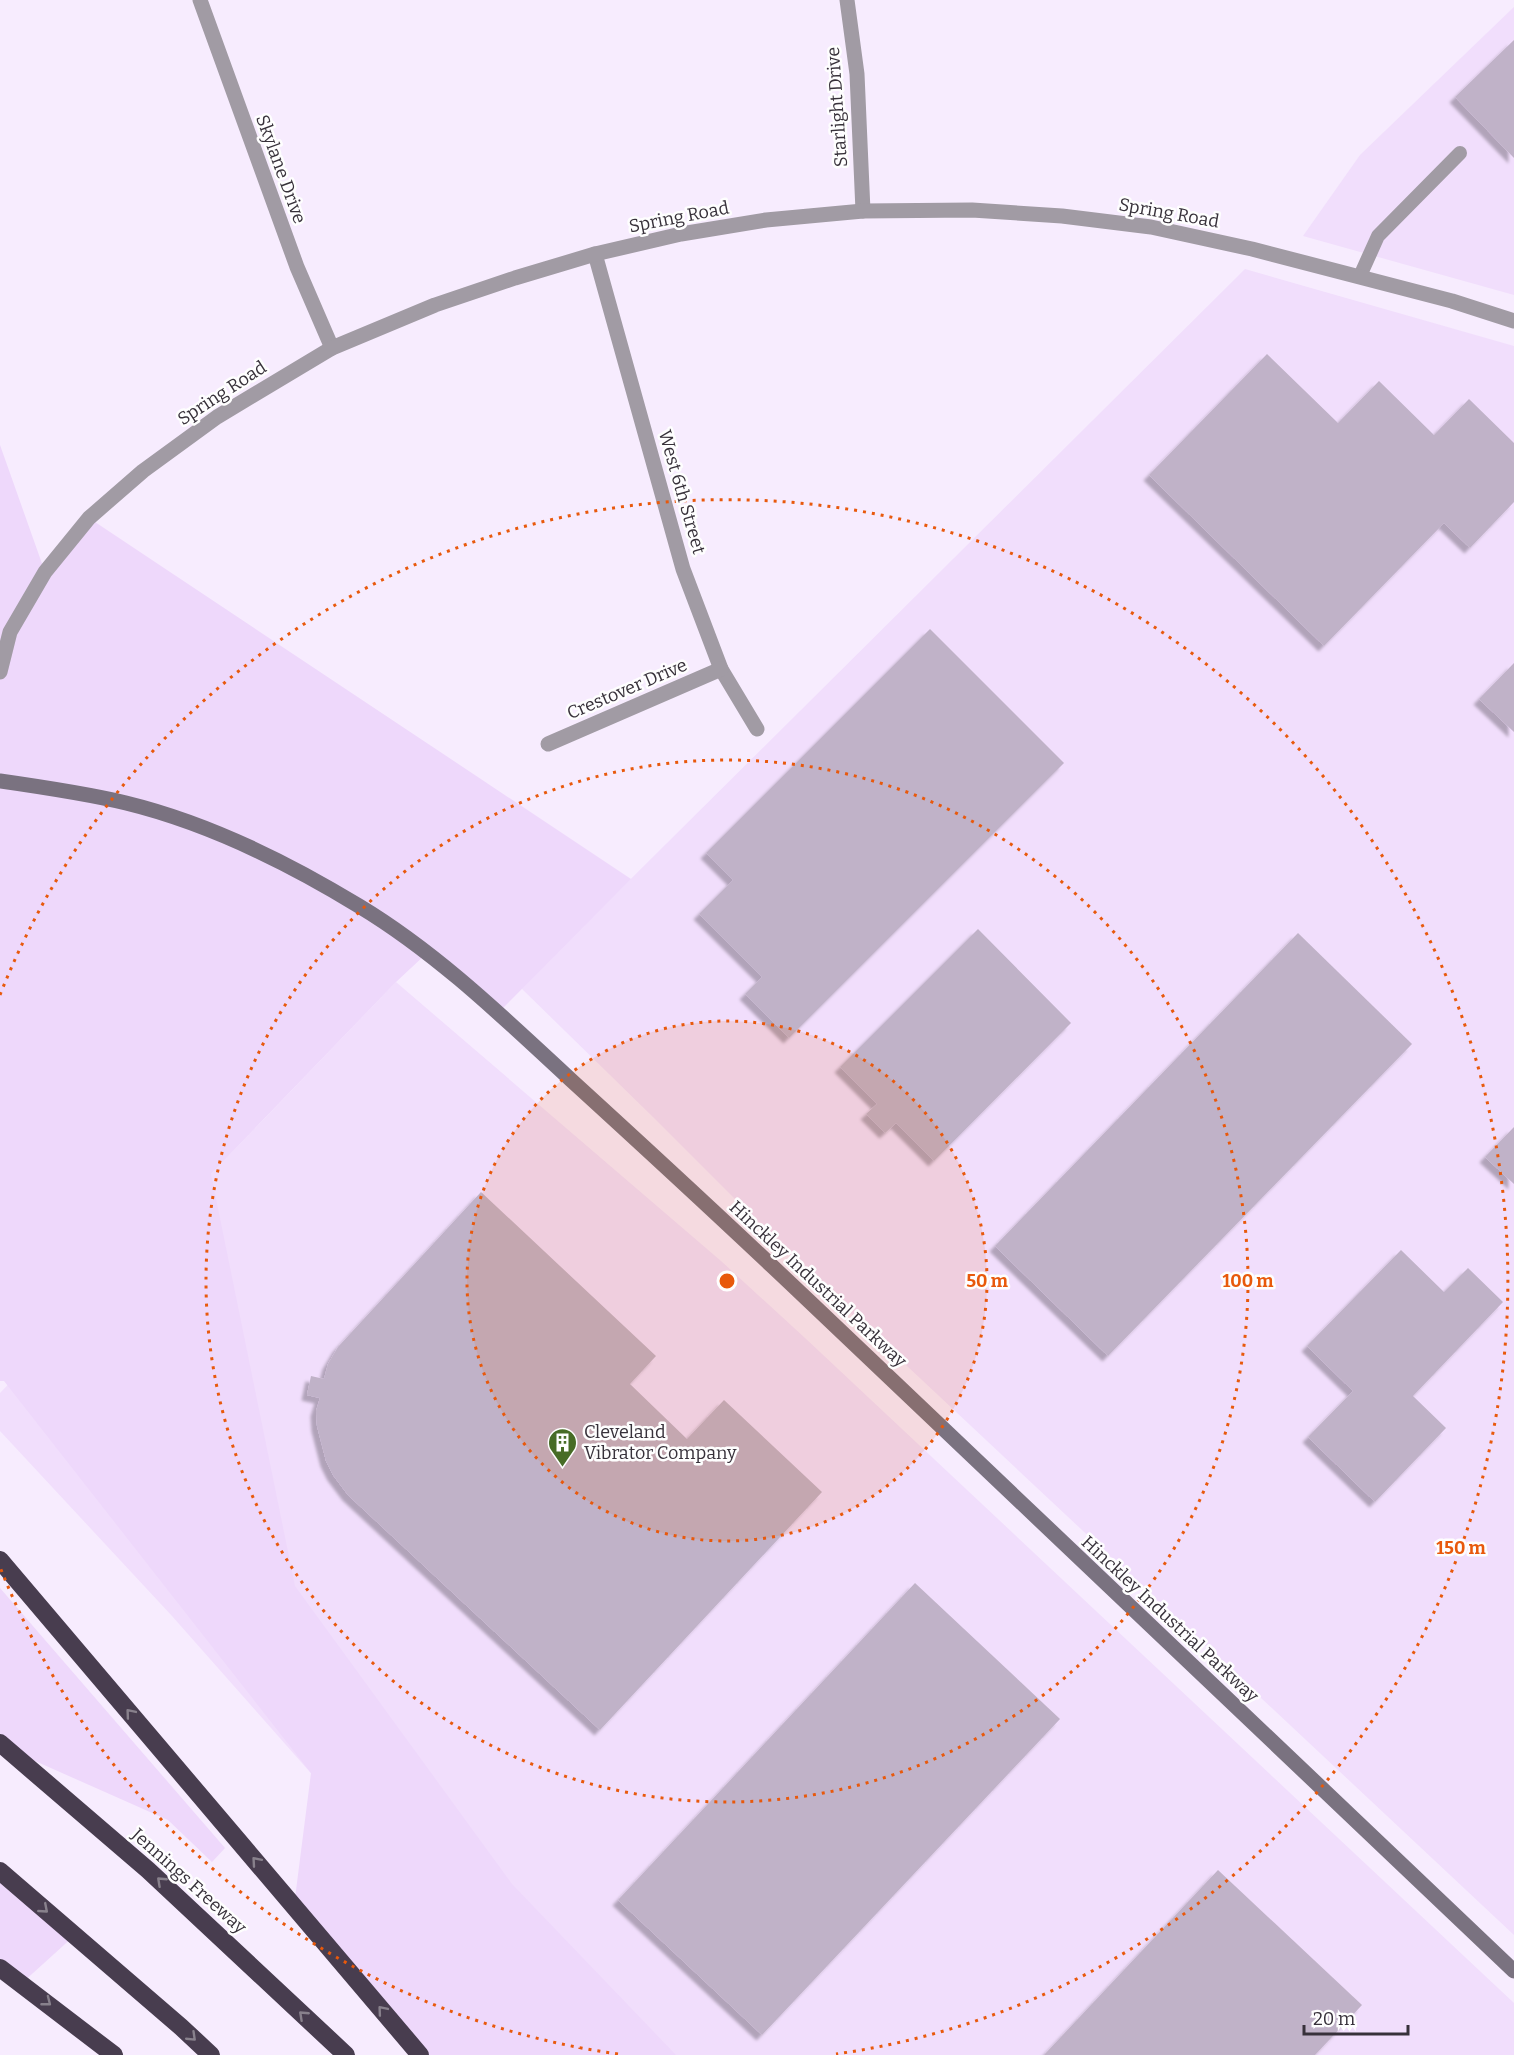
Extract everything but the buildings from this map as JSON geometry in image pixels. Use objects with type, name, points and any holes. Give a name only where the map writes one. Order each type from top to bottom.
[{"type":"highway","points":[[0,1560],[420,2055]]},
{"type":"highway","name":"Jennings Freeway","points":[[0,1743],[148,1870],[346,2055]]},
{"type":"highway","points":[[0,1871],[211,2055]]},
{"type":"highway","points":[[0,1968],[114,2055]]},
{"type":"street","name":"Skylane Drive","points":[[200,0],[297,267],[332,348]]},
{"type":"street","name":"Starlight Drive","points":[[847,0],[857,74],[862,211]]},
{"type":"street","name":"Spring Road","points":[[0,672],[10,632],[45,572],[89,518],[143,471],[217,417],[332,348],[435,305],[595,254],[681,234],[766,220],[862,211],[972,210],[1062,216],[1139,225],[1252,249],[1452,300],[1514,321]]},
{"type":"street","name":"West 6th Street","points":[[595,254],[683,569],[722,669],[757,729]]},
{"type":"street","name":"Crestover Drive","points":[[548,744],[722,669]]},
{"type":"street","name":"Hinckley Industrial Parkway","points":[[0,781],[117,801],[190,822],[282,862],[362,908],[450,970],[773,1267],[1514,1971]]},
{"type":"lane","points":[[1360,276],[1378,236],[1460,153]]},
{"type":"shaded area","points":[[1514,7],[1514,295],[1303,236],[1360,155]]},
{"type":"shaded area","points":[[1245,269],[1514,346],[1514,1935],[826,1290],[521,988]]},
{"type":"shaded area","points":[[0,445],[45,572],[89,518],[631,879],[498,1013],[426,954],[396,982],[211,1174],[295,1586],[512,1884],[676,2055],[420,2055],[294,1906],[311,1773],[4,1381],[0,1381]]},
{"type":"shaded area","points":[[396,982],[721,1261],[1514,2003],[1514,2055],[560,2055],[172,1616],[0,1431],[0,1393]]},
{"type":"shaded area","points":[[0,1588],[225,1848],[212,1862],[168,1820],[8,1749],[0,1743]]},
{"type":"shaded area","points":[[0,1871],[75,1935],[22,1983],[0,1968]]},
{"type":"place","name":"Cleveland Vibrator Company","points":[[563,1468]]}]
